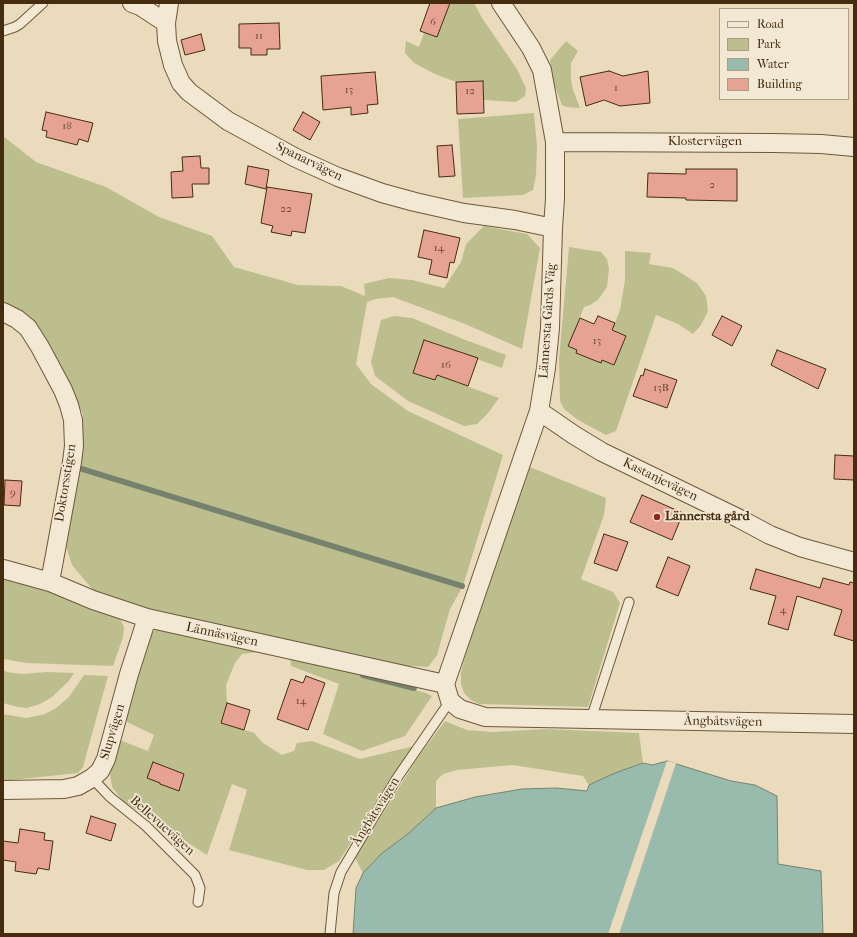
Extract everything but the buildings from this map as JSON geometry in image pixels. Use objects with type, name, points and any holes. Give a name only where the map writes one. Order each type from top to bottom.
[{"type":"street","points":[[132,3],[140,6],[166,23]]},
{"type":"street","name":"Spanarvägen","points":[[169,3],[166,23],[167,41],[173,65],[181,83],[189,92],[228,121],[296,158],[338,177],[382,193],[464,213],[515,220],[553,228]]},
{"type":"street","name":"Lännersta Gårds Väg","points":[[448,693],[539,411],[546,368],[550,328],[555,198],[555,142],[542,70],[531,48],[501,3]]},
{"type":"street","name":"Klostervägen","points":[[555,142],[774,143],[821,144],[854,147]]},
{"type":"street","name":"Doktorsstigen","points":[[3,312],[17,319],[28,328],[63,390],[73,420],[74,446],[72,462],[50,582]]},
{"type":"street","name":"Kastanjevägen","points":[[539,411],[574,436],[602,452],[770,535],[800,547],[854,562]]},
{"type":"street","name":"Lännäsvägen","points":[[3,569],[50,582],[93,600],[147,618],[448,693]]},
{"type":"street","name":"Slupvägen","points":[[3,790],[64,789],[78,786],[92,778],[100,771],[106,759],[129,674],[147,618]]},
{"type":"street","name":"Ångbåtsvägen","points":[[448,693],[460,709],[485,717],[854,724]]},
{"type":"lane","points":[[3,31],[15,28],[43,3]]},
{"type":"lane","points":[[591,720],[629,602]]},
{"type":"lane","name":"Ångbåtsvägen","points":[[330,934],[334,893],[340,872],[448,693]]},
{"type":"lane","name":"Bellevuevägen","points":[[92,778],[110,798],[146,826],[196,875],[200,888],[198,902]]},
{"type":"green space","points":[[450,3],[474,3],[482,18],[517,69],[526,88],[525,96],[516,102],[484,100],[483,81],[456,82],[435,74],[414,63],[405,53],[406,41],[419,47],[424,33],[437,37]]},
{"type":"green space","points":[[566,41],[578,51],[571,63],[571,79],[573,90],[580,108],[562,105],[553,81],[550,60]]},
{"type":"green space","points":[[534,113],[537,147],[536,175],[533,190],[523,195],[463,198],[458,119]]},
{"type":"green space","points":[[3,136],[36,162],[106,187],[159,217],[212,236],[234,267],[298,285],[341,286],[365,296],[364,284],[389,278],[412,280],[444,288],[461,262],[466,244],[484,226],[527,234],[540,248],[522,349],[465,324],[393,297],[376,299],[367,302],[356,364],[371,384],[408,411],[503,455],[463,586],[450,609],[437,655],[428,667],[395,665],[165,613],[108,597],[93,590],[72,565],[63,537],[81,450],[83,414],[56,359],[3,303]]},
{"type":"green space","points":[[569,247],[601,252],[607,259],[609,269],[607,287],[598,300],[584,307],[569,346],[601,362],[602,360],[614,365],[626,336],[612,330],[620,310],[625,280],[625,251],[651,253],[649,264],[673,268],[697,283],[706,296],[708,311],[701,325],[693,334],[678,324],[656,315],[616,431],[606,435],[578,420],[564,409],[560,401],[559,359]]},
{"type":"green space","points":[[394,316],[412,318],[506,355],[502,368],[424,340],[413,373],[435,380],[437,375],[499,398],[489,412],[477,424],[464,426],[408,401],[375,376],[371,362],[381,320]]},
{"type":"green space","points":[[525,465],[606,498],[604,515],[581,579],[613,592],[620,603],[588,707],[479,704],[471,700],[464,693],[461,684],[461,672],[464,660]]},
{"type":"green space","points":[[3,574],[118,615],[124,627],[123,637],[113,666],[27,663],[3,659]]},
{"type":"green space","points":[[157,629],[259,649],[258,652],[242,654],[235,663],[226,685],[227,703],[221,723],[254,733],[263,743],[282,755],[294,751],[297,743],[312,741],[360,759],[414,746],[339,861],[324,870],[307,870],[229,850],[247,790],[232,784],[207,855],[123,801],[112,787],[110,774],[117,739],[148,751],[154,735],[127,722],[126,709],[147,636]]},
{"type":"green space","points":[[290,656],[426,693],[432,696],[405,736],[362,751],[323,734],[339,684],[291,666]]},
{"type":"green space","points":[[3,670],[21,674],[48,672],[74,673],[69,681],[52,697],[40,704],[27,708],[3,703]]},
{"type":"green space","points":[[84,675],[108,676],[83,767],[78,773],[3,781],[3,714],[26,718],[45,714],[56,708],[69,697]]},
{"type":"green space","points":[[445,721],[467,730],[492,732],[546,729],[639,733],[643,763],[615,773],[589,785],[583,776],[513,765],[457,770],[443,774],[436,781],[436,808],[409,833],[381,854],[363,873],[355,858],[418,757]]},
{"type":"water","points":[[667,761],[731,781],[755,785],[777,796],[778,864],[821,871],[823,934],[353,934],[356,888],[363,873],[381,854],[409,833],[436,808],[475,797],[522,789],[556,788],[587,791],[589,785],[615,773],[643,763],[652,765]]},
{"type":"pier","points":[[667,761],[676,763],[619,934],[608,934]]},
{"type":"waterway","points":[[82,469],[462,586]]},
{"type":"waterway","points":[[363,675],[414,688]]},
{"type":"place","name":"Lännersta gård","points":[[657,517]]}]
